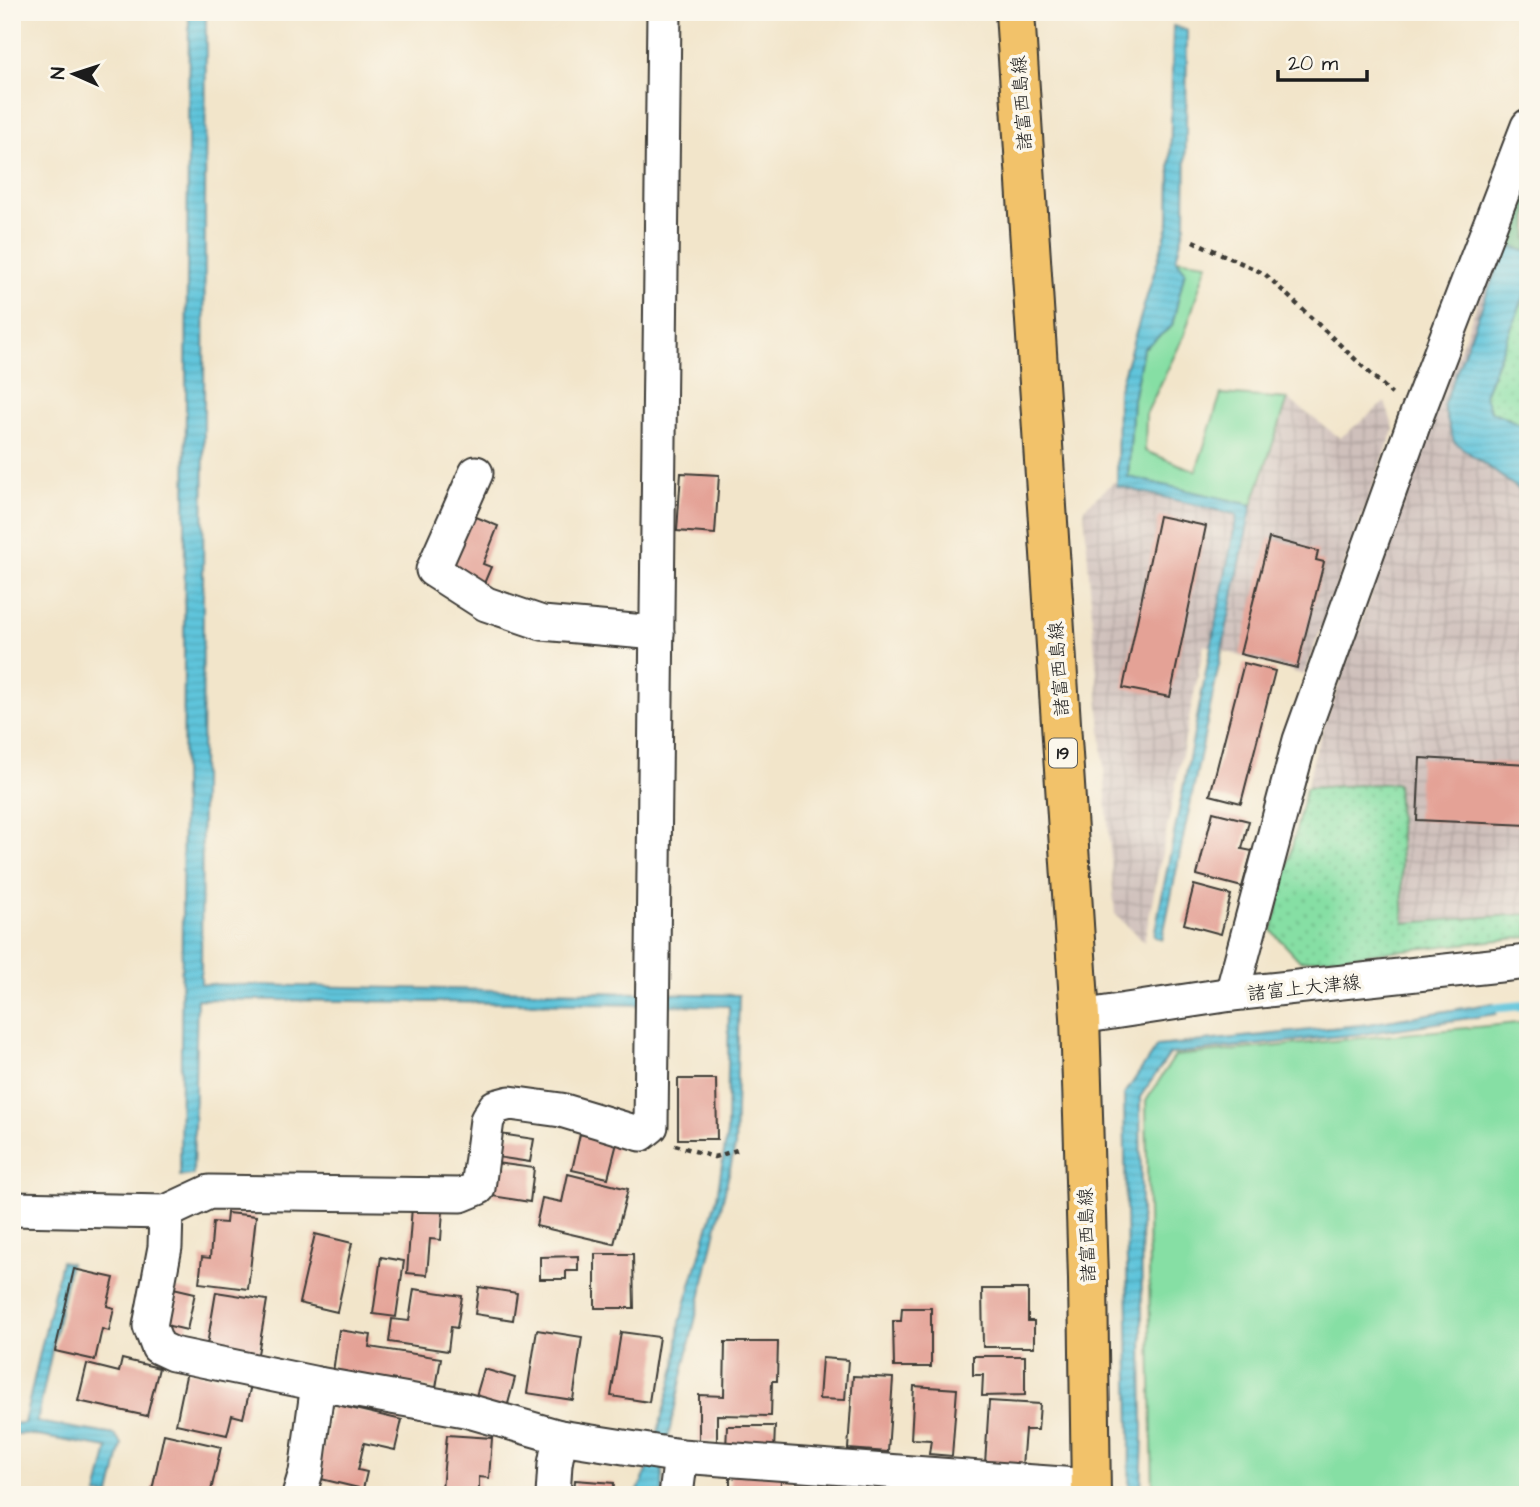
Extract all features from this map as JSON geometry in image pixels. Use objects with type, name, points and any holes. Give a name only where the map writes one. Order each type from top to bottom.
[{"type":"main road","name":"諸富西島線","points":[[1015,12],[1080,1017],[1091,1490]]},
{"type":"street","points":[[12,1209],[166,1212],[209,1192],[461,1195],[478,1188],[487,1121],[495,1107],[510,1103],[561,1110],[641,1134],[651,1126],[664,12]]},
{"type":"street","points":[[1232,995],[1300,740],[1416,416],[1528,126]]},
{"type":"street","points":[[476,473],[433,570],[486,604],[542,623],[657,633]]},
{"type":"street","name":"諸富上大津線","points":[[1080,1017],[1232,995],[1528,962]]},
{"type":"street","points":[[166,1212],[165,1247],[150,1326],[158,1347],[173,1354],[318,1384],[465,1410],[559,1437],[666,1454],[1091,1490]]},
{"type":"street","points":[[299,1495],[306,1472],[318,1384]]},
{"type":"street","points":[[553,1495],[559,1437]]},
{"type":"street","points":[[666,1454],[676,1495]]},
{"type":"path","points":[[1193,241],[1265,274],[1416,416]]},
{"type":"path","points":[[714,1157],[737,1150]]},
{"type":"shaded area","points":[[1528,172],[1528,937],[1300,961],[1272,931],[1316,749],[1439,403]]},
{"type":"shaded area","points":[[1288,399],[1340,438],[1385,402],[1394,429],[1304,675],[1204,645],[1144,942],[1115,914],[1084,508],[1114,482],[1242,511],[1252,505]]},
{"type":"green space","points":[[1528,172],[1528,252],[1506,245],[1503,236]]},
{"type":"green space","points":[[1176,259],[1207,263],[1184,336],[1146,414],[1145,451],[1196,471],[1221,394],[1288,399],[1252,505],[1128,478],[1133,400],[1143,349],[1172,326]]},
{"type":"green space","points":[[1528,287],[1528,428],[1491,411],[1484,395]]},
{"type":"green space","points":[[1397,783],[1404,923],[1528,914],[1528,937],[1300,961],[1272,931],[1306,788]]},
{"type":"green space","points":[[1528,1022],[1528,1495],[1153,1495],[1146,1101],[1175,1056]]},
{"type":"water","points":[[189,12],[206,14],[201,984],[739,995],[735,1147],[669,1433],[662,1470],[663,1495],[636,1495],[648,1469],[676,1364],[680,1322],[717,1197],[727,1133],[729,1006],[197,999],[193,1175],[180,1176]]},
{"type":"water","points":[[1173,26],[1187,30],[1185,225],[1176,259],[1185,271],[1172,326],[1143,349],[1133,400],[1128,477],[1252,505],[1162,940],[1154,936],[1237,515],[1117,486],[1118,392],[1169,223]]},
{"type":"water","points":[[1506,245],[1528,252],[1528,287],[1484,395],[1491,411],[1528,428],[1528,496],[1454,442],[1443,406]]},
{"type":"water","points":[[1494,1003],[1496,1014],[1370,1033],[1170,1054],[1140,1097],[1143,1435],[1141,1495],[1129,1495],[1124,1095],[1157,1046],[1369,1024]]},
{"type":"water","points":[[61,1261],[70,1263],[37,1422],[115,1435],[122,1444],[110,1495],[97,1495],[108,1448],[12,1434],[12,1424],[24,1423]]},
{"type":"building","points":[[681,473],[719,475],[715,534],[677,531]]},
{"type":"building","points":[[469,514],[498,526],[483,564],[491,567],[483,586],[445,571]]},
{"type":"building","points":[[1159,516],[1206,526],[1170,697],[1123,688]]},
{"type":"building","points":[[1269,538],[1318,551],[1316,560],[1324,562],[1297,668],[1240,654]]},
{"type":"building","points":[[1244,663],[1275,671],[1241,803],[1210,795]]},
{"type":"building","points":[[1420,758],[1528,764],[1528,825],[1417,820]]},
{"type":"building","points":[[1213,812],[1249,821],[1242,849],[1252,851],[1242,887],[1197,875]]},
{"type":"building","points":[[1194,885],[1231,895],[1221,934],[1184,924]]},
{"type":"building","points":[[678,1079],[716,1079],[717,1139],[678,1139]]},
{"type":"building","points":[[500,1134],[534,1139],[530,1162],[497,1157]]},
{"type":"building","points":[[580,1134],[617,1143],[608,1178],[572,1170]]},
{"type":"building","points":[[496,1163],[534,1168],[530,1202],[492,1196]]},
{"type":"building","points":[[568,1174],[628,1189],[614,1244],[536,1226],[542,1198],[562,1202]]},
{"type":"building","points":[[412,1207],[443,1210],[441,1240],[430,1239],[427,1275],[407,1273]]},
{"type":"building","points":[[227,1213],[256,1216],[248,1289],[199,1283],[202,1257],[210,1258],[213,1222],[226,1223]]},
{"type":"building","points":[[315,1234],[352,1243],[337,1312],[299,1303]]},
{"type":"building","points":[[595,1254],[633,1254],[634,1308],[595,1308]]},
{"type":"building","points":[[578,1256],[578,1271],[566,1271],[566,1279],[540,1279],[540,1257]]},
{"type":"building","points":[[381,1257],[404,1261],[396,1317],[373,1314]]},
{"type":"building","points":[[74,1269],[114,1278],[107,1306],[114,1308],[109,1331],[102,1329],[95,1360],[55,1351]]},
{"type":"building","points":[[169,1287],[195,1293],[187,1330],[161,1324]]},
{"type":"building","points":[[479,1287],[517,1293],[513,1320],[475,1314]]},
{"type":"building","points":[[414,1289],[462,1296],[457,1328],[451,1327],[448,1351],[389,1342],[392,1319],[409,1321]]},
{"type":"building","points":[[982,1289],[1028,1289],[1028,1321],[1034,1321],[1034,1347],[983,1347]]},
{"type":"building","points":[[216,1292],[267,1300],[257,1360],[206,1351]]},
{"type":"building","points":[[902,1308],[931,1308],[931,1367],[894,1367],[893,1321],[901,1321]]},
{"type":"building","points":[[339,1330],[371,1335],[369,1347],[441,1358],[436,1388],[333,1372]]},
{"type":"building","points":[[537,1330],[582,1337],[573,1400],[527,1393]]},
{"type":"building","points":[[621,1332],[659,1337],[649,1402],[611,1396]]},
{"type":"building","points":[[725,1342],[778,1342],[777,1381],[772,1381],[771,1416],[717,1415],[717,1441],[699,1441],[699,1395],[724,1396]]},
{"type":"building","points":[[973,1356],[1025,1356],[1025,1395],[982,1396],[983,1375],[973,1375]]},
{"type":"building","points":[[822,1358],[848,1360],[845,1400],[819,1399]]},
{"type":"building","points":[[122,1359],[159,1368],[147,1416],[78,1401],[87,1364],[119,1372]]},
{"type":"building","points":[[484,1369],[515,1378],[506,1411],[474,1403]]},
{"type":"building","points":[[187,1371],[251,1385],[243,1418],[232,1415],[227,1435],[176,1424]]},
{"type":"building","points":[[853,1376],[893,1378],[888,1452],[848,1449]]},
{"type":"building","points":[[914,1386],[957,1389],[952,1456],[929,1454],[931,1440],[911,1439]]},
{"type":"building","points":[[989,1401],[1040,1404],[1038,1430],[1025,1430],[1022,1467],[985,1464]]},
{"type":"building","points":[[333,1404],[402,1420],[395,1450],[364,1443],[358,1470],[367,1472],[363,1489],[317,1478]]},
{"type":"building","points":[[727,1426],[775,1426],[774,1451],[726,1450]]},
{"type":"building","points":[[164,1434],[221,1447],[210,1495],[151,1495]]},
{"type":"building","points":[[447,1435],[492,1438],[489,1478],[479,1477],[479,1492],[442,1489]]},
{"type":"building","points":[[792,1468],[792,1481],[781,1481],[780,1495],[730,1495],[730,1473]]},
{"type":"building","points":[[833,1474],[854,1475],[853,1495],[832,1495]]},
{"type":"building","points":[[575,1480],[614,1483],[613,1495],[574,1495]]},
{"type":"building","points":[[314,1486],[334,1495],[311,1495]]},
{"type":"waterway","points":[[1485,1009],[1528,1005]]}]
